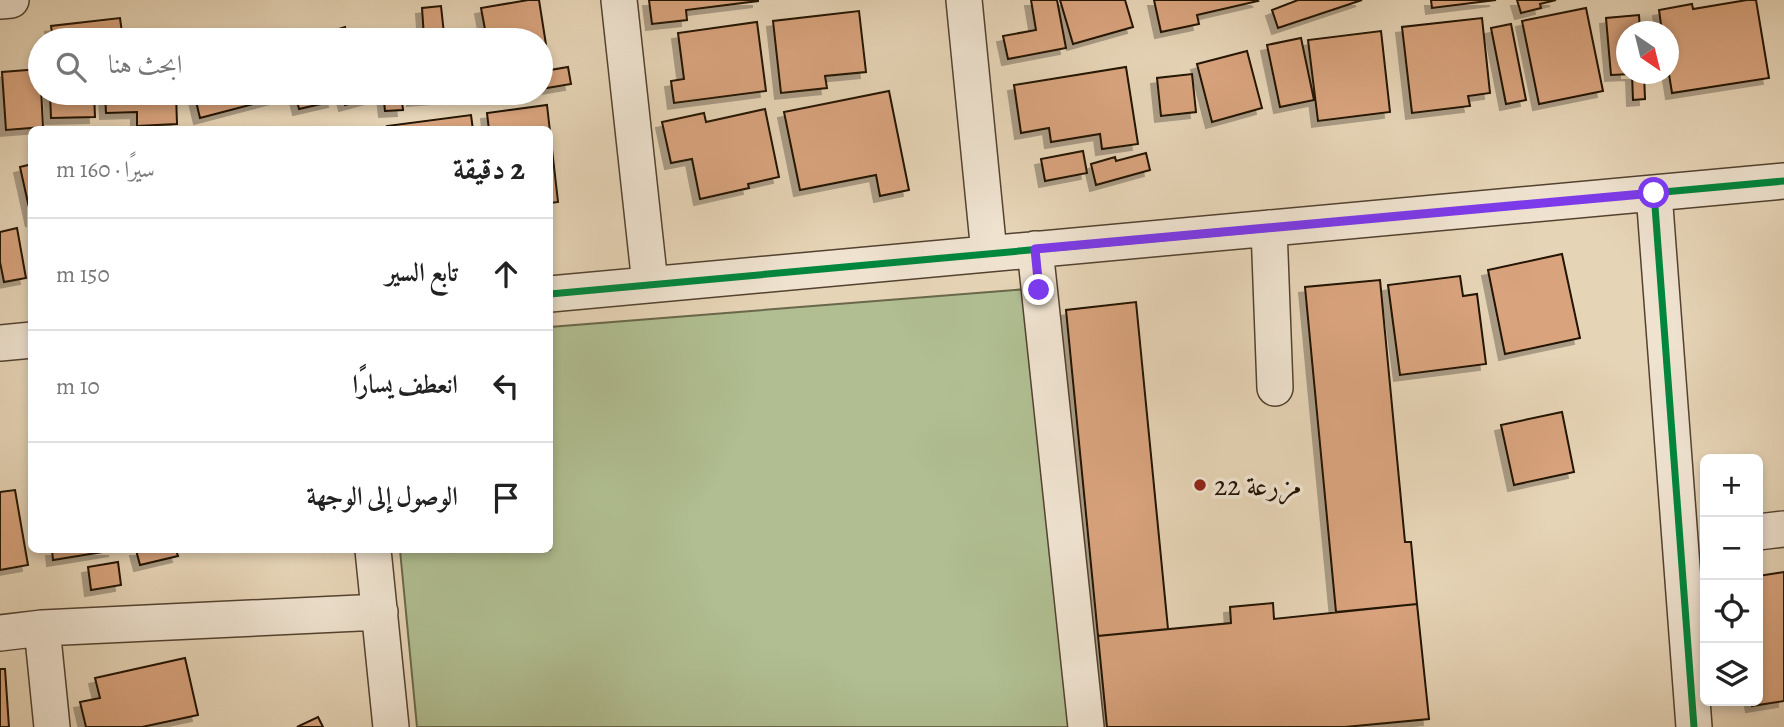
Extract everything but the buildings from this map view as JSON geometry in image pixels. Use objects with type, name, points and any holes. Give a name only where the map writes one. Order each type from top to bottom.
[{"type":"street","points":[[0,1],[11,0]]},
{"type":"street","points":[[619,0],[650,284]]},
{"type":"street","points":[[964,0],[989,253]]},
{"type":"street","points":[[553,293],[1784,181]]},
{"type":"street","points":[[1654,193],[1693,540],[1694,727]]},
{"type":"street","points":[[1269,228],[1275,388]]},
{"type":"street","points":[[1035,249],[1086,727]]},
{"type":"street","points":[[0,343],[28,340]]},
{"type":"street","points":[[1763,531],[1784,529]]},
{"type":"street","points":[[373,553],[391,727]]},
{"type":"street","points":[[0,633],[42,628],[380,612]]},
{"type":"street","points":[[42,628],[52,727]]},
{"type":"green space","points":[[1027,289],[1073,727],[417,727],[400,553],[553,553],[553,327]]},
{"type":"cycle path","points":[[553,294],[1784,181]]},
{"type":"cycle path","points":[[1654,193],[1694,727]]},
{"type":"place","name":"مزرعة 22","points":[[1200,485]]},
{"type":"route","points":[[1039,290],[1035,249],[1654,193]]}]
